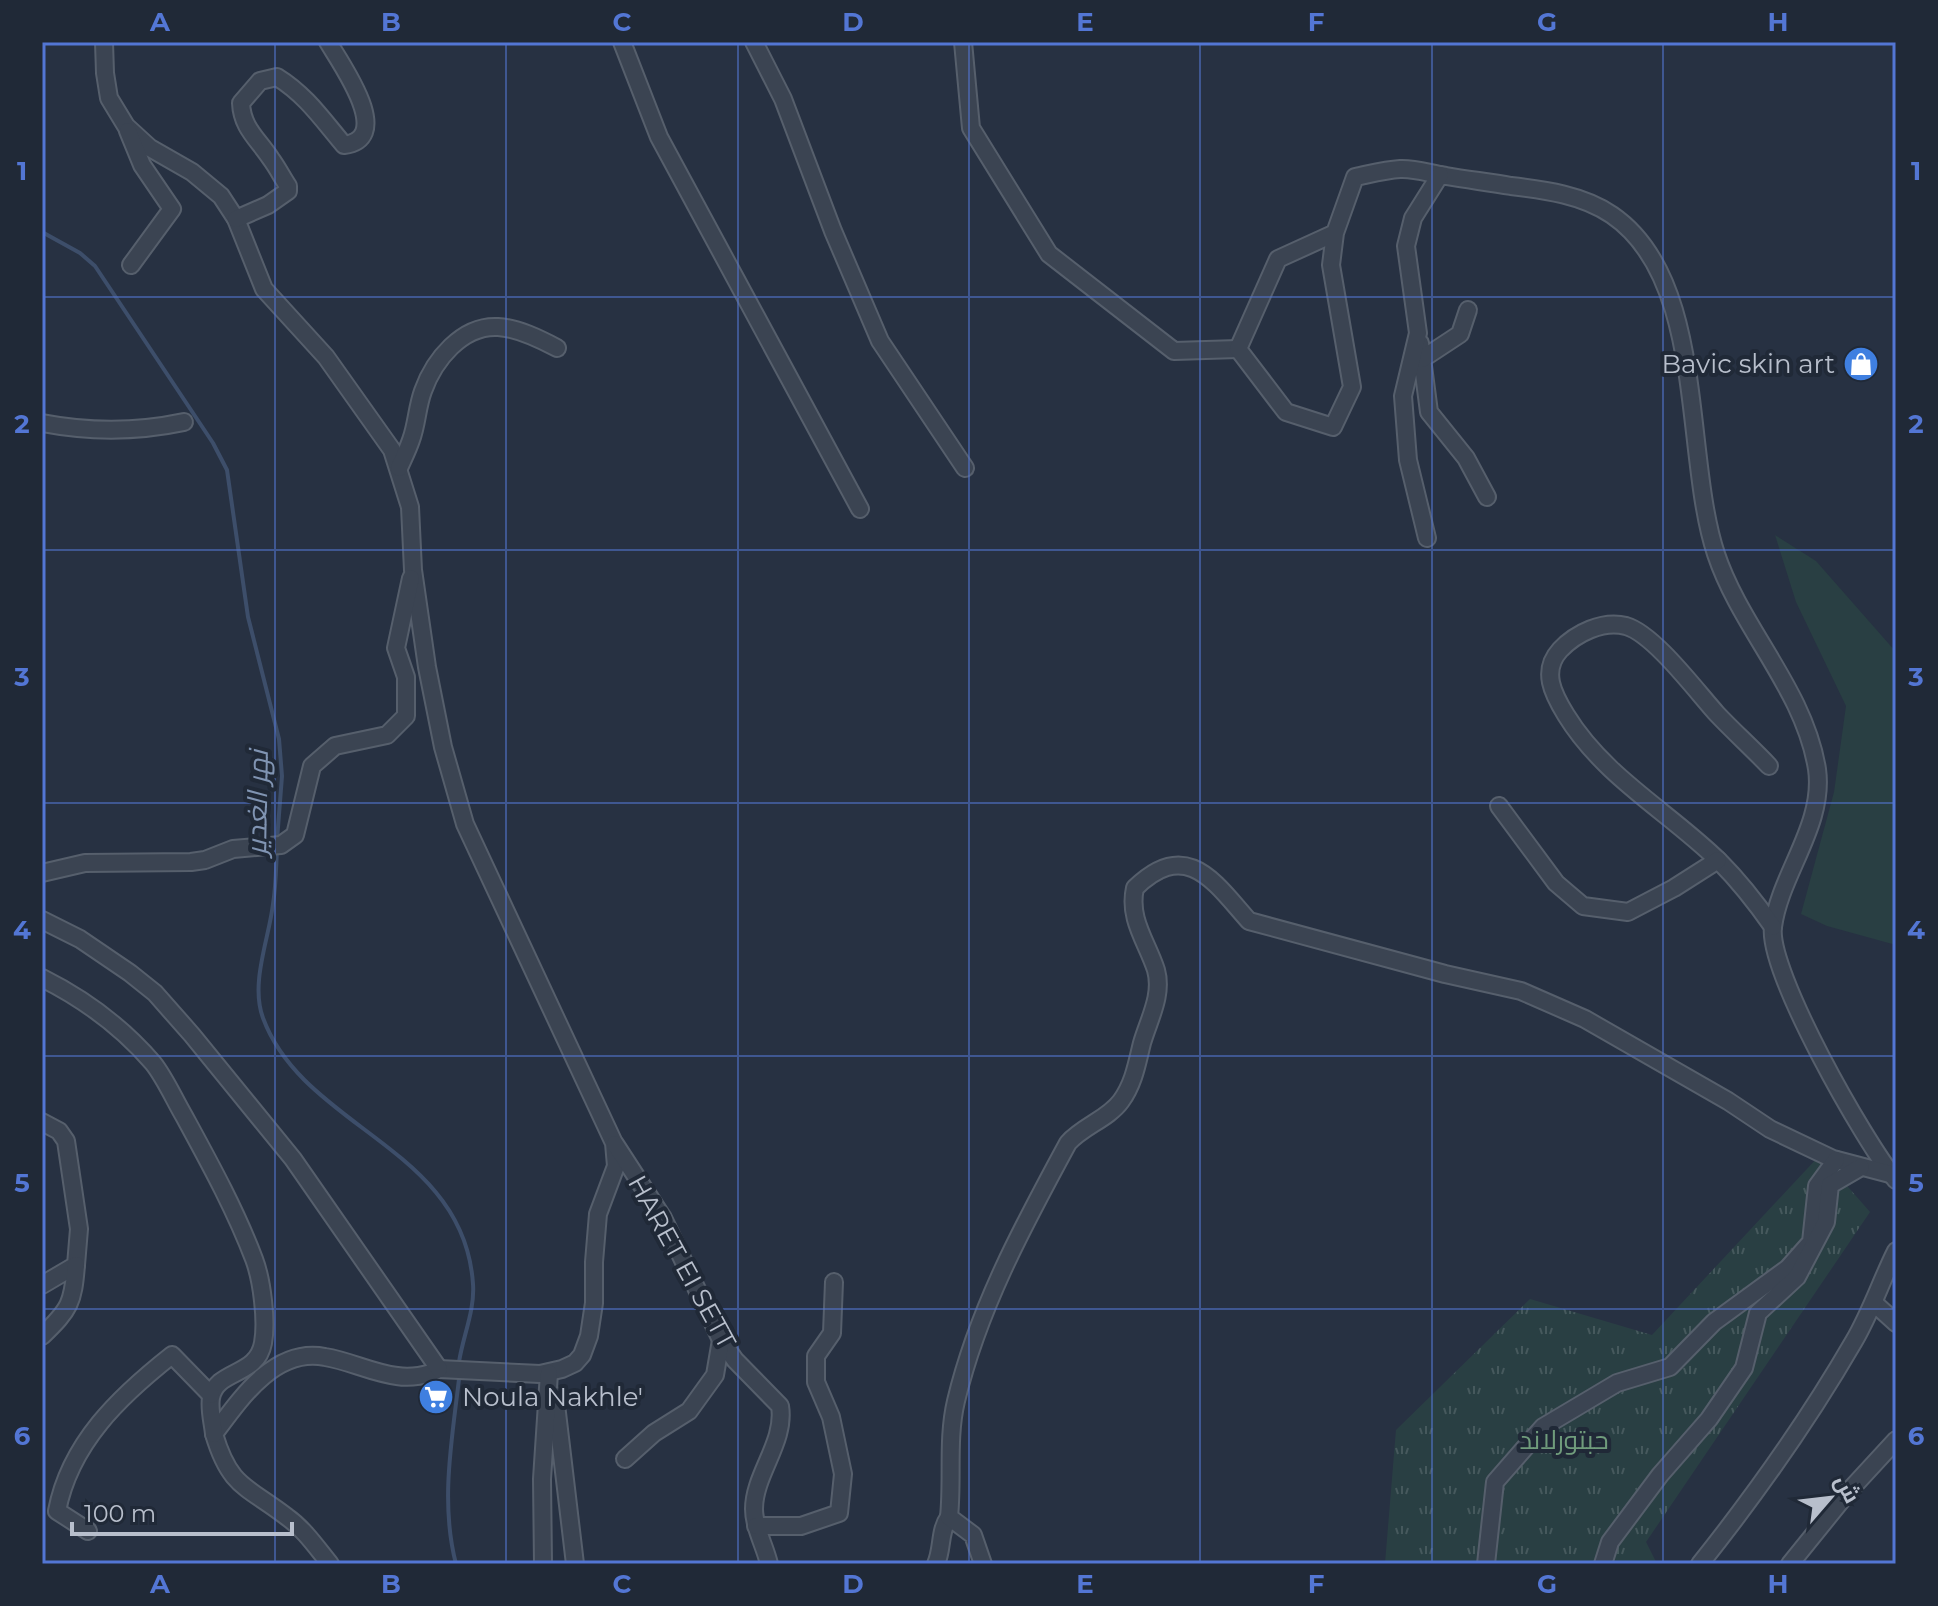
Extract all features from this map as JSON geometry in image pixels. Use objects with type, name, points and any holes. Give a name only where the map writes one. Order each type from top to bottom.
[{"type":"street","points":[[104,42],[109,98],[126,126],[142,165],[172,209],[131,265]]},
{"type":"street","points":[[236,219],[268,205],[288,191],[271,159],[241,117],[241,103],[260,81],[277,77],[296,88],[313,104],[344,145],[355,144],[362,137],[367,124],[358,96],[328,42]]},
{"type":"street","points":[[622,42],[659,137],[860,509]]},
{"type":"street","points":[[754,42],[783,99],[833,231],[880,341],[965,468]]},
{"type":"street","points":[[963,42],[971,128],[1049,254],[1174,351],[1238,349]]},
{"type":"street","points":[[42,873],[85,863],[191,862],[233,849],[274,846],[295,835],[312,766],[335,746],[387,735],[406,716],[406,677],[396,648],[413,570],[410,507],[392,450],[326,357],[264,289],[236,219],[221,196],[192,172],[150,148],[126,126]]},
{"type":"street","points":[[1238,349],[1286,412],[1333,427],[1352,387],[1331,265],[1335,233],[1355,177],[1403,168],[1576,197],[1612,215],[1637,237],[1673,308],[1689,373],[1704,511],[1716,553],[1728,585],[1803,721],[1817,770],[1817,787],[1803,843],[1783,888],[1773,927],[1774,952],[1780,971],[1828,1070],[1893,1177]]},
{"type":"street","points":[[1440,175],[1413,218],[1406,246],[1429,412],[1466,458],[1487,497]]},
{"type":"street","points":[[1238,349],[1278,259],[1335,233]]},
{"type":"street","points":[[1422,359],[1460,334],[1468,310]]},
{"type":"street","points":[[399,468],[412,439],[419,402],[431,372],[453,344],[485,327],[497,326],[557,348]]},
{"type":"street","points":[[1418,333],[1403,396],[1408,460],[1427,538]]},
{"type":"street","points":[[42,423],[93,431],[162,427],[184,422]]},
{"type":"street","name":"HARET EI SETT","points":[[413,570],[427,667],[443,747],[465,824],[614,1143],[663,1218],[721,1340],[735,1360],[780,1406],[778,1434],[760,1480],[754,1508],[756,1526]]},
{"type":"street","points":[[1769,766],[1672,663],[1633,629],[1623,625],[1599,627],[1576,637],[1557,653],[1548,674],[1567,717],[1612,773],[1718,860],[1745,889],[1773,927]]},
{"type":"street","points":[[1499,806],[1556,883],[1583,906],[1628,912],[1718,860]]},
{"type":"street","points":[[936,1564],[941,1552],[943,1526],[949,1517],[952,1487],[950,1443],[956,1402],[994,1287],[1068,1143],[1078,1132],[1120,1103],[1138,1065],[1159,987],[1132,903],[1135,888],[1157,871],[1180,866],[1196,868],[1234,900],[1249,921],[1445,974],[1521,991],[1585,1019],[1728,1101],[1770,1129],[1836,1160],[1893,1177]]},
{"type":"street","points":[[42,920],[80,939],[155,993],[293,1159],[439,1369]]},
{"type":"street","points":[[42,978],[100,1012],[154,1065],[213,1169],[254,1259],[261,1298],[263,1342],[259,1356],[247,1368],[223,1379],[211,1395]]},
{"type":"street","points":[[42,1122],[59,1131],[66,1141],[79,1229],[73,1297],[61,1317],[42,1336]]},
{"type":"street","points":[[214,1434],[231,1411],[274,1368],[306,1354],[403,1377],[429,1374],[439,1369],[549,1378],[575,1363],[585,1349],[589,1336],[594,1303],[598,1214],[616,1166],[614,1143]]},
{"type":"street","points":[[1486,1564],[1495,1482],[1543,1427],[1617,1383],[1670,1367],[1714,1322],[1788,1268],[1811,1242],[1817,1186],[1836,1160]]},
{"type":"street","points":[[1603,1564],[1610,1542],[1660,1475],[1709,1419],[1744,1368],[1758,1313],[1797,1277],[1826,1222],[1830,1185],[1861,1167]]},
{"type":"street","points":[[1700,1564],[1739,1513],[1823,1390],[1874,1303],[1896,1251]]},
{"type":"street","points":[[42,1285],[76,1265]]},
{"type":"street","points":[[769,1564],[756,1526],[801,1526],[839,1513],[843,1474],[831,1417],[816,1382],[816,1356],[832,1333],[834,1282]]},
{"type":"street","points":[[1874,1303],[1896,1323]]},
{"type":"street","points":[[625,1459],[654,1433],[689,1411],[715,1375],[721,1340]]},
{"type":"street","points":[[88,1531],[57,1511],[61,1489],[91,1433],[128,1391],[172,1355],[211,1395],[214,1434],[228,1472],[237,1482],[290,1518],[330,1564]]},
{"type":"street","points":[[543,1564],[542,1479],[549,1378]]},
{"type":"street","points":[[549,1378],[557,1412],[575,1564]]},
{"type":"street","points":[[1790,1564],[1849,1491],[1896,1440]]},
{"type":"street","points":[[949,1517],[973,1535],[983,1564]]},
{"type":"green space","points":[[1775,535],[1816,561],[1896,652],[1896,945],[1827,926],[1801,914],[1834,792],[1846,706],[1796,602]]},
{"type":"green space","name":"حبتورلاند","points":[[1820,1155],[1870,1212],[1646,1542],[1657,1564],[1385,1564],[1396,1430],[1530,1299],[1652,1335]]},
{"type":"waterway","name":"نهر الغدير","points":[[42,232],[80,253],[95,266],[213,443],[227,470],[248,617],[279,739],[282,776],[277,840]]},
{"type":"waterway","name":"نهر الغدير","points":[[277,849],[274,897],[259,976],[263,1018],[283,1056],[312,1087],[413,1169],[442,1200],[463,1238],[473,1284],[471,1313],[459,1362]]},
{"type":"waterway","name":"نهر الغدير","points":[[456,1564],[448,1495],[459,1379]]},
{"type":"place","name":"Bavic skin art","points":[[1861,364]]},
{"type":"place","name":"Noula Nakhle'","points":[[436,1397]]}]
